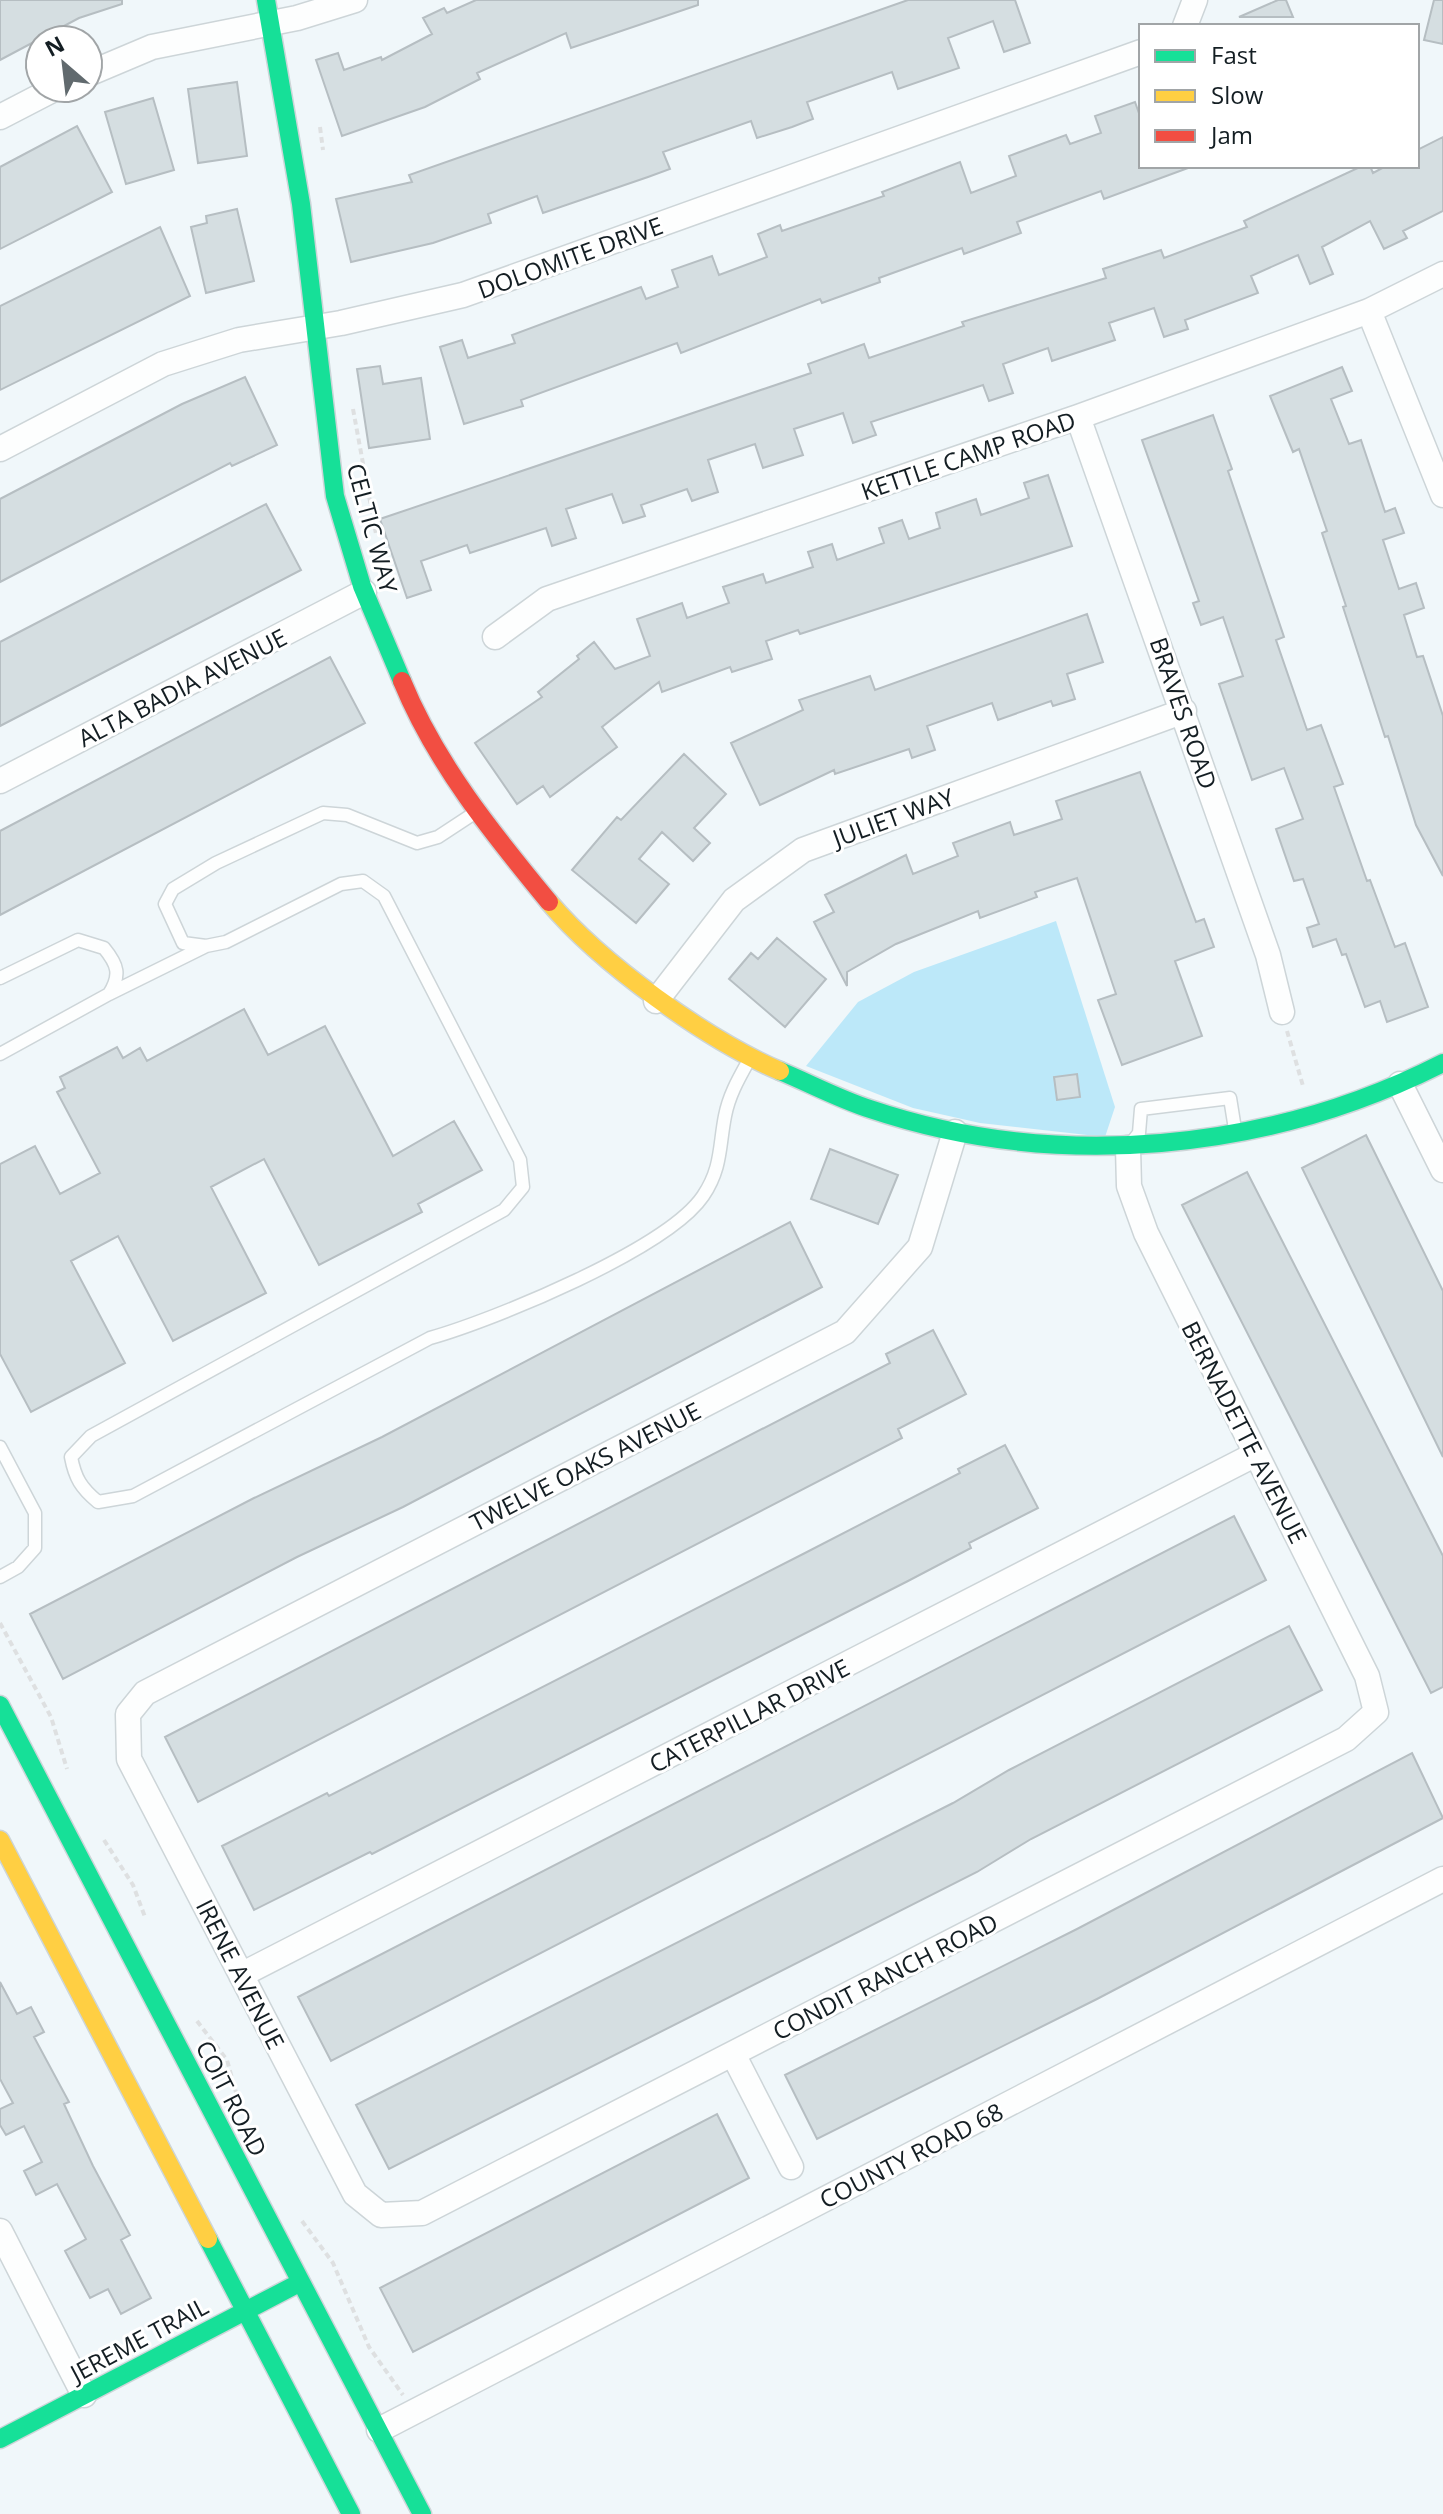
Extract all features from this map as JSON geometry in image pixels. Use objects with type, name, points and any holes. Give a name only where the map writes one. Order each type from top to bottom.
[{"type":"street","points":[[104,67],[152,47],[268,12],[355,0]]},
{"type":"street","name":"CELTIC WAY","points":[[268,12],[296,171],[332,484],[364,592],[398,675],[457,786],[547,904],[598,954],[656,1001],[797,1082],[871,1110],[955,1132],[1128,1148],[1235,1132],[1333,1111],[1443,1063]]},
{"type":"street","name":"DOLOMITE DRIVE","points":[[0,449],[163,364],[239,340],[463,295],[1139,53]]},
{"type":"street","points":[[0,117],[25,104]]},
{"type":"street","name":"KETTLE CAMP ROAD","points":[[495,637],[547,599],[1078,417],[1369,311],[1443,274]]},
{"type":"street","points":[[1369,311],[1443,495]]},
{"type":"street","name":"BRAVES ROAD","points":[[1078,417],[1268,955],[1282,1012]]},
{"type":"street","name":"ALTA BADIA AVENUE","points":[[0,781],[364,592]]},
{"type":"street","name":"JULIET WAY","points":[[656,1001],[734,900],[803,850],[1184,711]]},
{"type":"street","points":[[1400,1084],[1443,1170]]},
{"type":"street","name":"TWELVE OAKS AVENUE","points":[[126,1717],[145,1693],[845,1332],[920,1247],[955,1132]]},
{"type":"street","name":"BERNADETTE AVENUE","points":[[1128,1148],[1129,1186],[1146,1233],[1367,1676],[1376,1712]]},
{"type":"street","name":"CATERPILLAR DRIVE","points":[[241,1975],[1256,1454]]},
{"type":"street","name":"COIT ROAD","points":[[0,1705],[422,2514]]},
{"type":"street","name":"CONDIT RANCH ROAD","points":[[384,2216],[422,2213],[1346,1739],[1376,1712]]},
{"type":"street","name":"IRENE AVENUE","points":[[126,1717],[129,1759],[355,2194],[384,2216]]},
{"type":"street","points":[[0,1840],[351,2514]]},
{"type":"street","name":"COUNTY ROAD 68","points":[[379,2430],[1443,1879]]},
{"type":"street","points":[[733,2054],[791,2167]]},
{"type":"street","points":[[0,2231],[84,2395]]},
{"type":"street","name":"JEREME TRAIL","points":[[0,2439],[301,2282]]},
{"type":"lane","points":[[206,946],[183,943],[165,904],[173,889],[216,863],[323,813],[347,815],[417,843],[438,837],[476,813]]},
{"type":"lane","points":[[0,1054],[109,994],[206,946],[226,942],[341,884],[363,881],[384,896],[520,1160],[523,1187],[504,1210],[165,1392],[91,1436],[71,1457],[74,1478],[98,1502],[133,1496],[430,1338],[471,1327],[539,1298],[679,1223],[703,1196],[721,1159],[731,1093],[751,1056]]},
{"type":"lane","points":[[0,978],[65,944],[92,941],[104,948],[118,970],[117,980],[109,994]]},
{"type":"lane","points":[[1128,1148],[1139,1133],[1141,1109],[1230,1098],[1235,1132]]},
{"type":"lane","points":[[0,1447],[35,1513],[35,1548],[18,1567],[0,1577]]},
{"type":"path","points":[[351,400],[379,549]]},
{"type":"path","points":[[1282,1012],[1302,1088],[1311,1089]]},
{"type":"path","points":[[0,1623],[51,1717],[67,1770]]},
{"type":"path","points":[[101,1836],[133,1885],[148,1927]]},
{"type":"path","points":[[192,2016],[227,2060],[238,2099]]},
{"type":"path","points":[[296,2213],[333,2263],[369,2347],[399,2389]]},
{"type":"shaded area","points":[[1056,921],[1115,1107],[1105,1137],[980,1123],[913,1108],[806,1066],[858,1002],[914,972]]},
{"type":"building","points":[[0,0],[122,0],[122,4],[68,24],[24,24],[24,47],[0,60]]},
{"type":"building","points":[[476,0],[698,0],[698,5],[571,48],[566,33],[477,73],[480,79],[425,107],[342,136],[316,60],[338,53],[344,70],[381,57],[382,60],[432,34],[423,18],[444,8],[447,13]]},
{"type":"building","points":[[908,0],[1015,0],[1030,43],[1004,52],[993,21],[948,38],[959,68],[898,89],[892,72],[807,102],[813,119],[792,127],[757,138],[751,121],[663,152],[670,169],[648,177],[543,213],[537,196],[488,214],[491,223],[433,243],[351,262],[336,199],[412,182],[409,175]]},
{"type":"building","points":[[1278,0],[1286,0],[1293,17],[1239,17]]},
{"type":"building","points":[[1434,0],[1443,0],[1443,44],[1424,40]]},
{"type":"building","points":[[237,82],[247,156],[198,163],[188,89]]},
{"type":"building","points":[[153,98],[174,170],[126,184],[105,112]]},
{"type":"building","points":[[1135,102],[1139,113],[1139,168],[1188,168],[1104,199],[1101,191],[1017,222],[1021,233],[964,254],[962,248],[879,278],[880,282],[822,303],[820,299],[681,353],[677,343],[521,400],[523,406],[464,424],[440,347],[462,340],[468,358],[515,343],[512,335],[641,287],[646,299],[678,287],[672,270],[712,256],[719,275],[767,257],[758,234],[780,225],[782,231],[884,196],[882,192],[960,162],[971,193],[1016,176],[1009,156],[1066,135],[1070,144],[1101,133],[1095,116]]},
{"type":"building","points":[[77,126],[112,192],[0,249],[0,167]]},
{"type":"building","points":[[1443,137],[1443,211],[1403,231],[1407,238],[1384,249],[1370,221],[1322,247],[1333,274],[1310,284],[1298,255],[1251,276],[1258,293],[1185,320],[1188,329],[1164,337],[1154,308],[1109,323],[1115,340],[1052,361],[1048,348],[1003,364],[1013,393],[989,401],[983,385],[871,422],[876,435],[853,443],[843,413],[794,429],[803,455],[763,468],[755,444],[708,460],[718,492],[692,501],[687,489],[641,505],[645,516],[623,523],[612,494],[566,509],[576,538],[552,546],[546,528],[470,553],[467,545],[421,561],[431,590],[407,598],[380,519],[811,373],[808,364],[864,344],[869,358],[964,326],[962,322],[1106,278],[1103,269],[1161,250],[1164,258],[1247,227],[1244,221],[1358,168],[1371,168],[1373,173],[1382,168],[1419,168],[1419,149]]},
{"type":"building","points":[[237,209],[254,281],[206,293],[191,227],[207,223],[206,216]]},
{"type":"building","points":[[160,227],[190,296],[0,390],[0,306]]},
{"type":"building","points":[[380,366],[383,384],[421,378],[430,439],[369,448],[357,369]]},
{"type":"building","points":[[1342,367],[1352,391],[1331,399],[1349,444],[1361,440],[1385,512],[1395,508],[1404,533],[1383,540],[1399,589],[1416,583],[1424,608],[1404,615],[1417,657],[1423,656],[1443,716],[1443,876],[1416,825],[1388,736],[1385,737],[1322,533],[1327,531],[1299,449],[1293,452],[1270,396]]},
{"type":"building","points":[[245,377],[277,445],[232,466],[230,463],[0,582],[0,499],[182,404]]},
{"type":"building","points":[[1213,415],[1232,469],[1228,471],[1284,637],[1276,640],[1307,730],[1321,725],[1343,784],[1334,787],[1367,881],[1370,880],[1395,947],[1405,943],[1428,1007],[1387,1022],[1380,1001],[1365,1007],[1346,954],[1342,955],[1336,939],[1313,947],[1307,928],[1319,924],[1303,879],[1294,881],[1276,829],[1303,819],[1284,768],[1252,780],[1219,684],[1243,676],[1223,617],[1201,625],[1193,603],[1199,601],[1142,440]]},
{"type":"building","points":[[1048,475],[1072,546],[800,634],[798,630],[766,641],[772,659],[732,672],[730,667],[662,692],[659,682],[602,727],[617,747],[550,797],[543,786],[517,804],[475,743],[542,697],[538,692],[579,659],[577,656],[594,642],[615,669],[650,656],[637,619],[682,603],[687,618],[729,603],[723,587],[763,574],[766,583],[813,567],[808,552],[832,544],[837,560],[884,543],[879,528],[902,520],[909,539],[940,528],[936,513],[976,499],[981,515],[1029,498],[1024,483]]},
{"type":"building","points":[[266,504],[301,570],[0,726],[0,642]]},
{"type":"building","points":[[1087,614],[1103,662],[1067,674],[1075,699],[1053,706],[1051,701],[998,720],[992,703],[927,726],[935,750],[912,758],[909,749],[835,774],[834,770],[760,805],[731,743],[803,710],[799,700],[870,676],[875,690]]},
{"type":"building","points":[[330,657],[365,723],[0,915],[0,831]]},
{"type":"building","points":[[684,754],[726,794],[694,828],[710,843],[693,861],[662,832],[639,859],[669,884],[636,923],[572,870],[617,817],[621,820]]},
{"type":"building","points":[[1140,772],[1196,922],[1204,919],[1214,947],[1175,961],[1202,1036],[1122,1065],[1098,1000],[1116,994],[1077,878],[1035,892],[1037,897],[980,918],[978,911],[896,944],[847,972],[847,986],[814,922],[834,912],[825,895],[906,855],[913,874],[958,856],[953,843],[1010,822],[1014,835],[1062,819],[1056,801]]},
{"type":"building","points":[[777,938],[826,979],[785,1027],[729,979],[751,953],[758,959]]},
{"type":"building","points":[[244,1009],[268,1055],[325,1026],[393,1156],[454,1121],[482,1170],[418,1204],[422,1212],[319,1265],[264,1159],[211,1187],[266,1293],[173,1341],[118,1236],[71,1261],[125,1363],[31,1412],[0,1354],[0,1164],[35,1146],[60,1194],[100,1173],[57,1092],[65,1088],[60,1077],[117,1047],[123,1058],[140,1048],[147,1061]]},
{"type":"building","points":[[1077,1074],[1080,1097],[1057,1100],[1054,1077]]},
{"type":"building","points":[[1366,1135],[1443,1291],[1443,1457],[1302,1168]]},
{"type":"building","points":[[830,1149],[898,1175],[878,1224],[811,1199]]},
{"type":"building","points":[[1247,1172],[1443,1556],[1443,1687],[1431,1693],[1182,1205]]},
{"type":"building","points":[[790,1222],[822,1287],[403,1507],[297,1557],[63,1679],[30,1614],[254,1498],[382,1437]]},
{"type":"building","points":[[933,1330],[966,1394],[898,1429],[902,1438],[198,1802],[165,1737],[890,1363],[886,1354]]},
{"type":"building","points":[[1005,1445],[1038,1508],[969,1543],[971,1548],[908,1581],[372,1854],[370,1852],[254,1910],[222,1846],[327,1793],[329,1796],[805,1553],[960,1473],[958,1469]]},
{"type":"building","points":[[1234,1516],[1266,1580],[331,2061],[298,1997]]},
{"type":"building","points":[[1289,1626],[1322,1690],[1031,1839],[977,1872],[389,2169],[356,2105],[953,1803],[1009,1770]]},
{"type":"building","points":[[1412,1753],[1443,1818],[1097,1999],[817,2139],[785,2075],[1077,1929]]},
{"type":"building","points":[[0,1982],[17,2014],[31,2007],[44,2032],[34,2037],[69,2102],[64,2104],[93,2166],[130,2235],[121,2240],[151,2298],[121,2314],[108,2289],[90,2298],[65,2251],[86,2239],[57,2184],[36,2195],[24,2171],[42,2162],[24,2126],[6,2135],[0,2125],[0,2109],[13,2103],[0,2079]]},
{"type":"building","points":[[717,2114],[749,2178],[413,2352],[380,2288]]},
{"type":"traffic: fast","points":[[266,0],[301,204],[335,496],[362,586],[402,681]]},
{"type":"traffic: fast","points":[[780,1071],[858,1105],[941,1129],[1014,1141],[1087,1146],[1161,1143],[1234,1133],[1306,1117],[1376,1093],[1443,1063]]},
{"type":"traffic: fast","points":[[0,1705],[422,2514]]},
{"type":"traffic: fast","points":[[208,2239],[351,2514]]},
{"type":"traffic: fast","points":[[0,2439],[301,2282]]},
{"type":"traffic: slow","points":[[549,902],[596,950],[656,998],[720,1040],[780,1071]]},
{"type":"traffic: slow","points":[[0,1840],[208,2239]]},
{"type":"traffic: jam","points":[[402,681],[431,741],[467,797],[549,902]]}]
